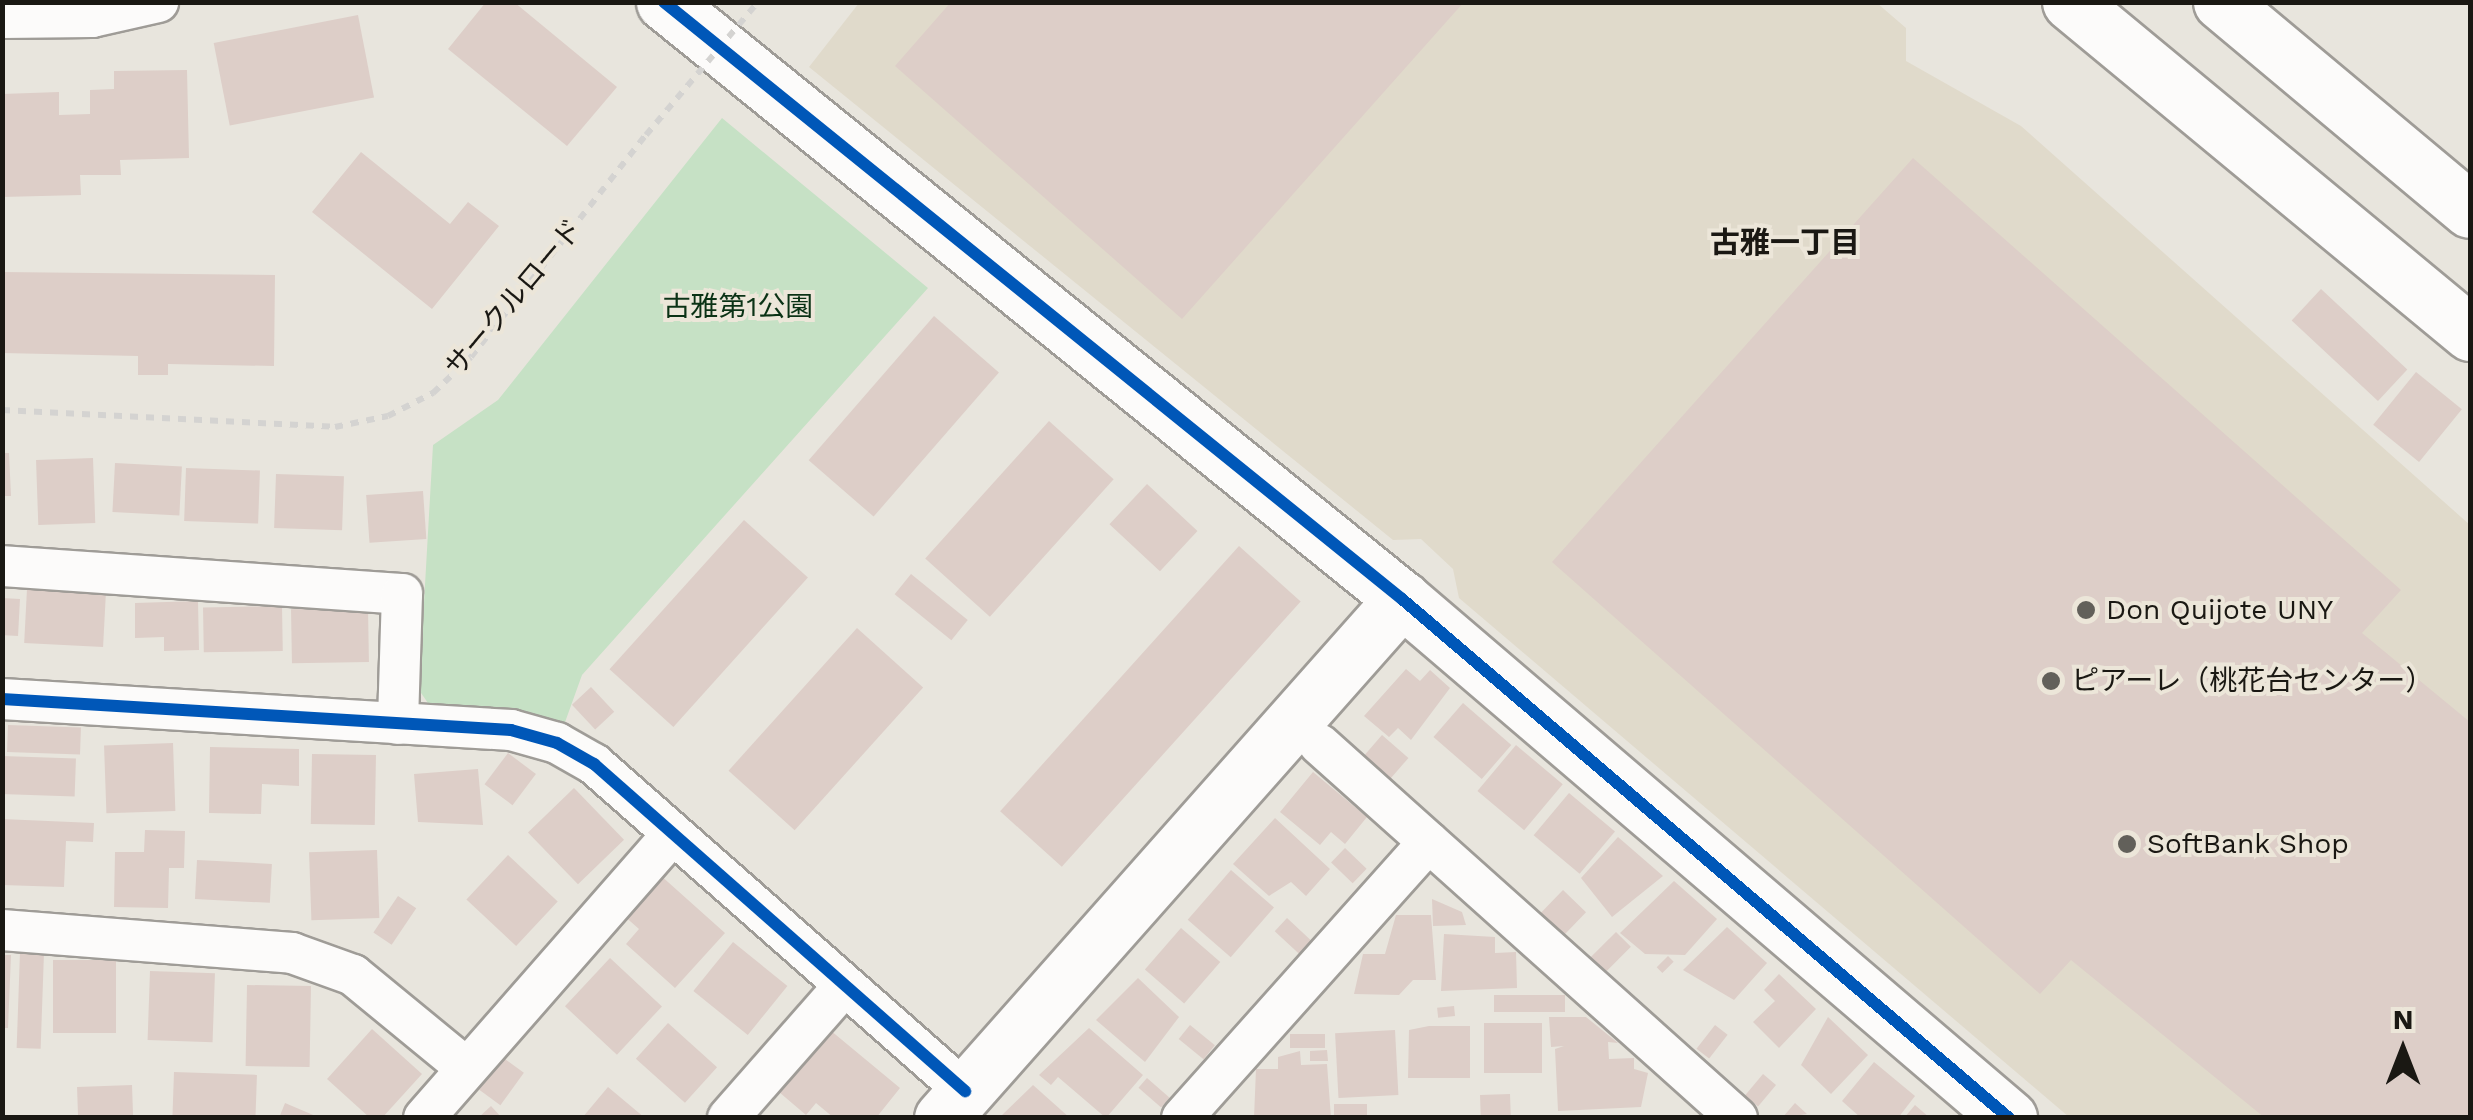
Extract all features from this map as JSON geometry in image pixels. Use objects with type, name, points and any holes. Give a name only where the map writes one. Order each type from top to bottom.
[{"type":"street","points":[[2,18],[92,17],[158,2]]},
{"type":"street","points":[[664,2],[1402,599],[2008,1118]]},
{"type":"street","points":[[2070,2],[2470,333]]},
{"type":"street","points":[[2222,2],[2470,210]]},
{"type":"street","points":[[2,566],[402,594],[398,724]]},
{"type":"street","points":[[2,699],[511,730],[557,743],[594,764],[844,986],[953,1104],[1402,599]]},
{"type":"street","points":[[1319,744],[1429,842],[1709,1109]]},
{"type":"street","points":[[424,1118],[672,835]]},
{"type":"street","points":[[1182,1118],[1429,842]]},
{"type":"street","points":[[2,930],[292,953],[369,986],[466,1067]]},
{"type":"street","points":[[728,1118],[844,986]]},
{"type":"shaded area","points":[[859,3],[1877,3],[1906,28],[1906,61],[2021,126],[2470,525],[2470,1117],[2069,1117],[1459,598],[1453,569],[1421,539],[1393,540],[809,67]]},
{"type":"green space","name":"古雅第1公園","points":[[722,118],[928,288],[582,675],[564,725],[430,706],[419,690],[433,445],[498,400]]},
{"type":"building","points":[[486,2],[514,2],[617,87],[567,146],[448,49]]},
{"type":"building","points":[[951,2],[1464,2],[1182,319],[895,66]]},
{"type":"building","points":[[358,15],[374,97],[230,126],[214,43]]},
{"type":"building","points":[[187,70],[189,158],[120,160],[121,175],[80,175],[81,195],[2,197],[2,94],[59,92],[59,115],[90,114],[90,90],[114,89],[114,71]]},
{"type":"building","points":[[361,152],[450,224],[468,202],[499,226],[432,309],[312,212]]},
{"type":"building","name":"ピアーレ（桃花台センター）","points":[[1913,158],[2401,590],[2362,633],[2470,722],[2470,1118],[2265,1118],[2071,960],[2040,994],[1552,562]]},
{"type":"building","points":[[2,272],[275,275],[274,366],[168,364],[168,375],[138,375],[138,356],[2,353]]},
{"type":"building","points":[[2321,289],[2407,369],[2378,401],[2292,320]]},
{"type":"building","points":[[934,316],[999,372],[874,517],[809,460]]},
{"type":"building","points":[[2416,372],[2462,409],[2419,462],[2373,425]]},
{"type":"building","points":[[1049,421],[1114,479],[990,617],[925,558]]},
{"type":"building","points":[[2,453],[9,453],[11,496],[2,496]]},
{"type":"building","points":[[93,458],[95,523],[38,525],[36,460]]},
{"type":"building","points":[[115,463],[182,467],[179,515],[112,512]]},
{"type":"building","points":[[186,468],[260,471],[258,524],[184,521]]},
{"type":"building","points":[[276,474],[344,476],[342,530],[274,528]]},
{"type":"building","points":[[1147,484],[1197,531],[1160,571],[1109,524]]},
{"type":"building","points":[[423,491],[426,539],[369,543],[366,495]]},
{"type":"building","points":[[744,520],[808,578],[673,727],[610,669]]},
{"type":"building","points":[[1239,546],[1301,602],[1062,867],[1000,811]]},
{"type":"building","points":[[911,574],[968,620],[951,640],[895,594]]},
{"type":"building","points":[[27,589],[106,593],[103,647],[24,643]]},
{"type":"building","points":[[2,598],[20,599],[18,636],[2,635]]},
{"type":"building","points":[[198,601],[199,650],[164,651],[164,637],[135,638],[135,603]]},
{"type":"building","points":[[282,606],[283,651],[204,652],[203,607]]},
{"type":"building","points":[[368,608],[369,662],[292,663],[291,609]]},
{"type":"building","points":[[857,628],[923,688],[795,830],[729,771]]},
{"type":"building","points":[[1406,669],[1420,681],[1430,670],[1450,688],[1411,740],[1398,728],[1389,737],[1364,716]]},
{"type":"building","points":[[591,687],[614,712],[595,730],[572,705]]},
{"type":"building","points":[[1463,703],[1511,745],[1482,779],[1433,737]]},
{"type":"building","points":[[8,725],[81,728],[80,755],[7,752]]},
{"type":"building","points":[[1382,735],[1408,758],[1389,781],[1362,758]]},
{"type":"building","points":[[173,743],[175,811],[106,813],[104,745]]},
{"type":"building","points":[[1516,745],[1563,784],[1524,830],[1477,791]]},
{"type":"building","points":[[210,747],[299,749],[299,786],[262,784],[261,814],[209,813]]},
{"type":"building","points":[[508,753],[536,774],[512,805],[485,784]]},
{"type":"building","points":[[312,754],[376,755],[375,825],[311,824]]},
{"type":"building","points":[[2,756],[76,759],[75,797],[2,794]]},
{"type":"building","points":[[478,769],[483,825],[418,822],[414,774]]},
{"type":"building","points":[[1313,772],[1367,817],[1345,844],[1331,832],[1320,845],[1280,812]]},
{"type":"building","points":[[574,788],[624,840],[578,884],[528,832]]},
{"type":"building","points":[[1569,793],[1615,832],[1580,874],[1534,835]]},
{"type":"building","points":[[1275,818],[1330,869],[1306,896],[1291,882],[1269,896],[1233,864]]},
{"type":"building","points":[[2,819],[94,823],[93,842],[66,841],[64,887],[2,885]]},
{"type":"building","points":[[145,830],[185,831],[184,868],[169,868],[168,908],[114,907],[115,852],[144,852]]},
{"type":"building","points":[[1618,837],[1663,876],[1612,917],[1581,878]]},
{"type":"building","points":[[1345,848],[1367,869],[1353,883],[1331,862]]},
{"type":"building","points":[[377,850],[379,918],[311,920],[309,852]]},
{"type":"building","points":[[508,855],[558,901],[516,946],[466,900]]},
{"type":"building","points":[[197,860],[272,864],[270,903],[195,899]]},
{"type":"building","points":[[1231,870],[1274,907],[1231,957],[1188,920]]},
{"type":"building","points":[[659,874],[725,933],[675,988],[626,944],[639,929],[622,914]]},
{"type":"building","points":[[1674,881],[1717,919],[1685,955],[1645,954],[1620,933]]},
{"type":"building","points":[[1563,890],[1586,912],[1564,935],[1541,913]]},
{"type":"building","points":[[398,896],[416,908],[392,945],[373,932]]},
{"type":"building","points":[[1432,899],[1462,912],[1466,925],[1433,926]]},
{"type":"building","points":[[1396,915],[1431,915],[1436,980],[1413,980],[1399,995],[1354,994],[1363,954],[1385,954]]},
{"type":"building","points":[[1287,918],[1312,941],[1300,954],[1275,931]]},
{"type":"building","points":[[1727,927],[1767,963],[1734,1000],[1683,970]]},
{"type":"building","points":[[1181,928],[1220,962],[1184,1004],[1145,970]]},
{"type":"building","points":[[1616,932],[1631,947],[1604,974],[1589,959]]},
{"type":"building","points":[[1444,934],[1495,937],[1495,953],[1516,952],[1517,988],[1441,991]]},
{"type":"building","points":[[733,942],[787,986],[748,1035],[693,991]]},
{"type":"building","points":[[20,952],[44,953],[41,1049],[17,1048]]},
{"type":"building","points":[[2,955],[11,955],[8,1028],[2,1028]]},
{"type":"building","points":[[1668,956],[1674,962],[1662,973],[1657,967]]},
{"type":"building","points":[[610,958],[662,1006],[617,1055],[565,1006]]},
{"type":"building","points":[[53,960],[116,960],[116,1033],[53,1033]]},
{"type":"building","points":[[150,971],[215,973],[213,1042],[148,1040]]},
{"type":"building","points":[[1779,974],[1816,1009],[1779,1048],[1753,1022],[1775,1001],[1764,990]]},
{"type":"building","points":[[1138,978],[1179,1017],[1145,1062],[1096,1020]]},
{"type":"building","points":[[247,985],[311,986],[310,1067],[246,1066]]},
{"type":"building","points":[[1494,995],[1565,995],[1565,1012],[1494,1012]]},
{"type":"building","points":[[1454,1006],[1455,1016],[1438,1018],[1437,1008]]},
{"type":"building","points":[[1549,1017],[1586,1017],[1618,1043],[1608,1042],[1609,1059],[1634,1058],[1634,1069],[1648,1073],[1641,1107],[1558,1111],[1555,1049],[1564,1046],[1551,1047]]},
{"type":"building","points":[[1828,1017],[1868,1055],[1831,1094],[1801,1065]]},
{"type":"building","points":[[668,1023],[717,1067],[685,1103],[636,1059]]},
{"type":"building","points":[[1484,1023],[1542,1023],[1542,1073],[1484,1073]]},
{"type":"building","points":[[1190,1025],[1215,1045],[1204,1059],[1179,1039]]},
{"type":"building","points":[[1715,1025],[1728,1035],[1709,1058],[1697,1049]]},
{"type":"building","points":[[1470,1026],[1470,1078],[1408,1078],[1409,1030]]},
{"type":"building","points":[[1089,1028],[1143,1075],[1106,1118],[1058,1077],[1051,1085],[1039,1075]]},
{"type":"building","points":[[372,1029],[422,1074],[382,1118],[370,1118],[327,1079]]},
{"type":"building","points":[[830,1030],[900,1088],[876,1118],[834,1118],[816,1103],[806,1115],[779,1092]]},
{"type":"building","points":[[1395,1030],[1398,1095],[1338,1098],[1335,1033]]},
{"type":"building","points":[[1290,1034],[1325,1034],[1325,1048],[1290,1048]]},
{"type":"building","points":[[1327,1050],[1328,1061],[1310,1061],[1310,1051]]},
{"type":"building","points":[[1300,1051],[1301,1065],[1327,1064],[1331,1118],[1254,1118],[1256,1069],[1278,1069],[1278,1057]]},
{"type":"building","points":[[498,1054],[524,1073],[500,1105],[474,1086]]},
{"type":"building","points":[[1874,1062],[1915,1096],[1898,1118],[1861,1118],[1842,1101]]},
{"type":"building","points":[[174,1072],[257,1075],[255,1118],[172,1118]]},
{"type":"building","points":[[1763,1074],[1776,1085],[1758,1106],[1745,1095]]},
{"type":"building","points":[[1147,1078],[1170,1098],[1161,1107],[1138,1088]]},
{"type":"building","points":[[132,1085],[133,1118],[78,1118],[77,1087]]},
{"type":"building","points":[[1033,1085],[1070,1118],[999,1118]]},
{"type":"building","points":[[608,1087],[645,1118],[582,1118]]},
{"type":"building","points":[[1510,1094],[1511,1118],[1481,1118],[1480,1095]]},
{"type":"building","points":[[285,1103],[318,1117],[318,1118],[279,1118]]},
{"type":"building","points":[[1795,1103],[1807,1114],[1782,1118]]},
{"type":"building","points":[[1334,1104],[1367,1104],[1367,1118],[1334,1118]]},
{"type":"building","points":[[1915,1105],[1930,1118],[1904,1118]]},
{"type":"building","points":[[491,1106],[502,1118],[478,1118]]},
{"type":"cycle path","points":[[664,2],[1402,599],[2009,1118]]},
{"type":"cycle path","points":[[2,699],[511,730],[557,743],[594,764],[965,1091]]},
{"type":"place","name":"Don Quijote UNY","points":[[2086,610]]},
{"type":"place","name":"ピアーレ（桃花台センター）","points":[[2051,681]]},
{"type":"place","name":"SoftBank Shop","points":[[2127,844]]},
{"type":"district","name":"古雅一丁目","points":[[1785,243]]}]
